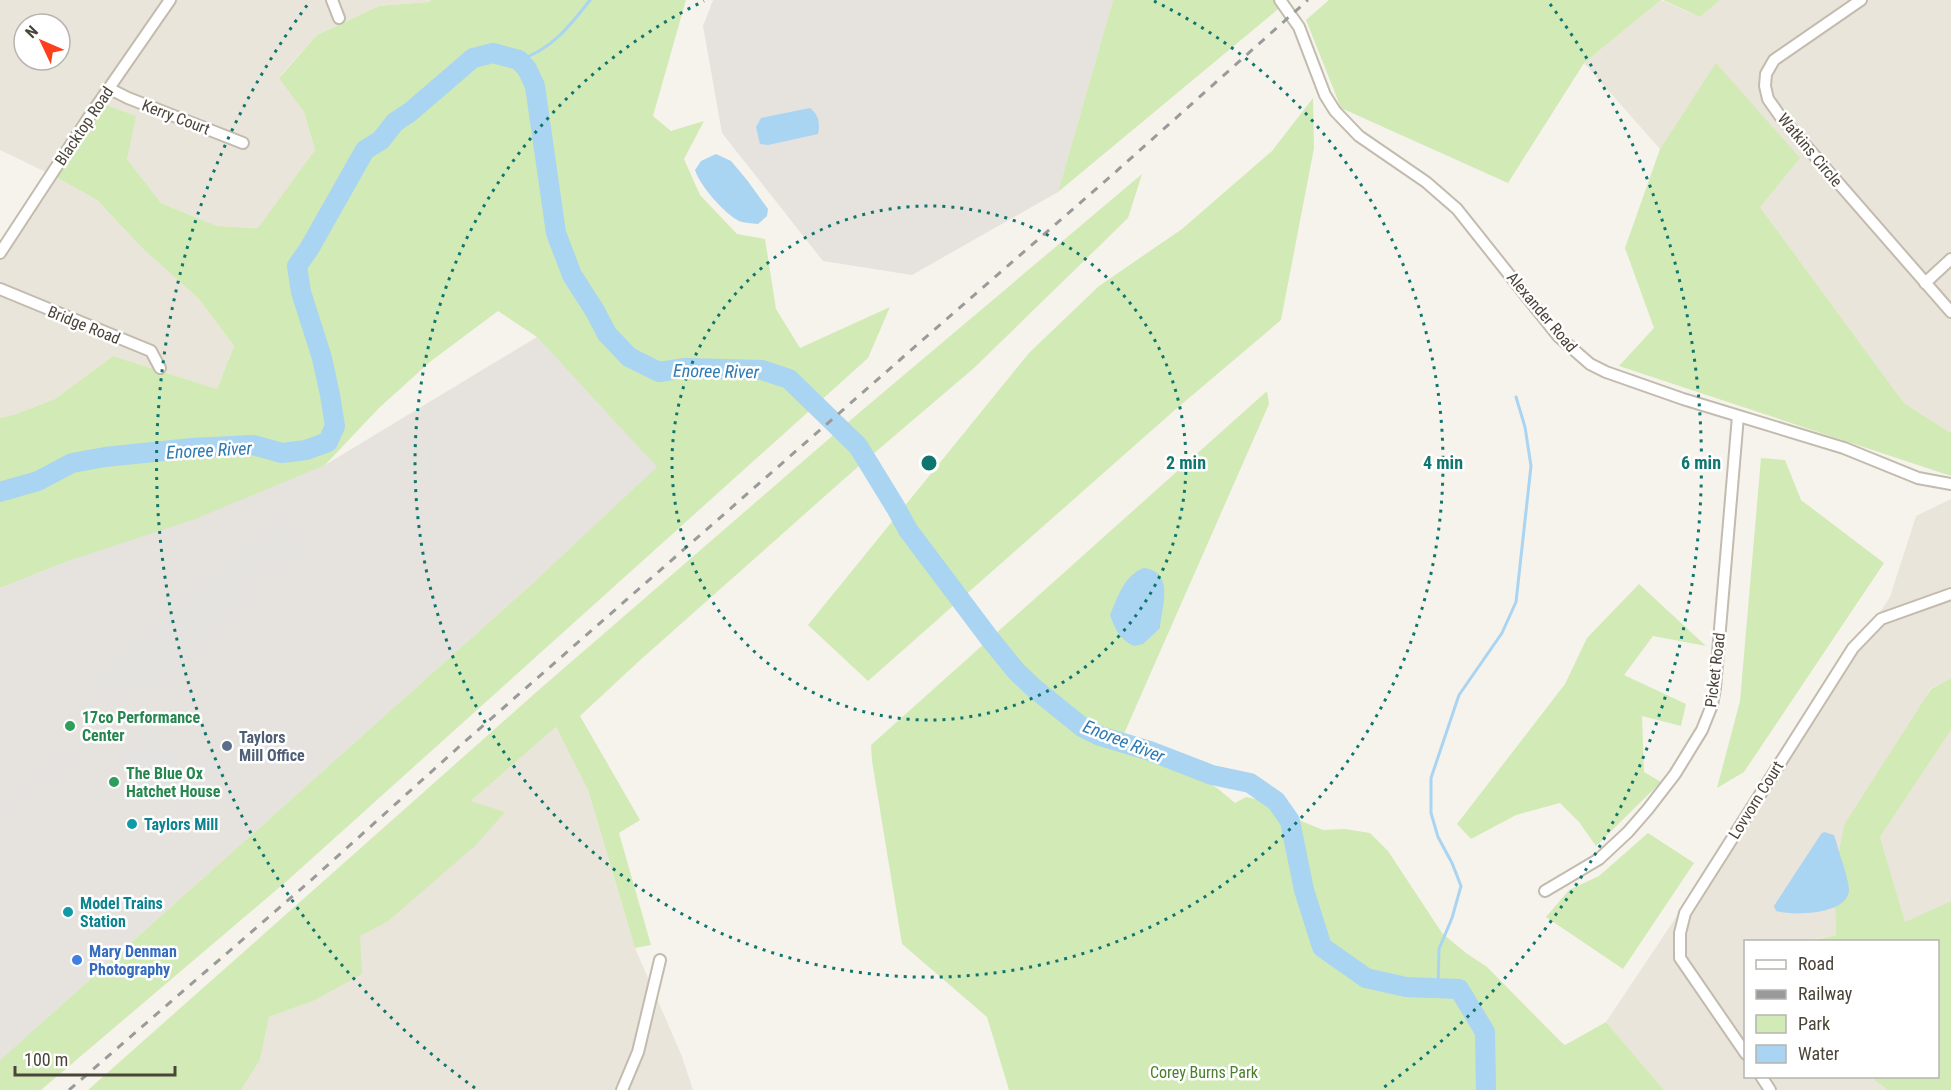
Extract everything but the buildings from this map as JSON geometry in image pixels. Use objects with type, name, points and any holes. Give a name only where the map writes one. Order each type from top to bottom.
[{"type":"street","name":"Blacktop Road","points":[[0,253],[89,117],[170,0]]},
{"type":"street","points":[[332,0],[339,18]]},
{"type":"street","name":"Alexander Road","points":[[1280,0],[1299,27],[1325,95],[1335,111],[1359,136],[1426,182],[1457,209],[1568,346],[1590,364],[1606,372],[1683,399],[1844,448],[1918,478],[1951,484]]},
{"type":"street","name":"Watkins Circle","points":[[1862,0],[1774,60],[1766,74],[1766,95],[1800,140],[1951,312]]},
{"type":"street","name":"Kerry Court","points":[[110,89],[243,142]]},
{"type":"street","points":[[1925,283],[1951,259]]},
{"type":"street","name":"Bridge Road","points":[[0,290],[151,351],[160,368]]},
{"type":"street","name":"Picket Road","points":[[1545,891],[1599,859],[1628,832],[1676,774],[1707,719],[1715,688],[1738,416]]},
{"type":"street","name":"Lovvorn Court","points":[[1744,1051],[1680,958],[1680,933],[1685,913],[1853,648],[1881,619],[1951,594]]},
{"type":"street","points":[[622,1090],[638,1052],[660,960]]},
{"type":"shaded area","points":[[0,0],[431,0],[379,6],[317,35],[279,77],[304,112],[315,150],[259,228],[217,226],[161,203],[127,159],[79,141],[56,177],[0,150]]},
{"type":"shaded area","points":[[713,0],[1113,0],[1058,192],[912,275],[823,261],[722,133],[703,26]]},
{"type":"shaded area","points":[[1661,0],[1700,17],[1720,0],[1951,0],[1951,433],[1904,403],[1760,207],[1716,64],[1660,149],[1584,63]]},
{"type":"shaded area","points":[[56,177],[97,200],[143,249],[199,299],[234,346],[217,389],[113,356],[55,399],[0,418],[0,247]]},
{"type":"shaded area","name":"Taylors Mill","points":[[537,337],[658,467],[534,582],[0,1060],[0,588],[325,465]]},
{"type":"shaded area","points":[[1951,499],[1951,678],[1930,689],[1834,878],[1836,935],[1810,940],[1744,940],[1744,1078],[1871,1078],[1888,1090],[1664,1090],[1606,1022],[1890,597],[1916,516]]},
{"type":"shaded area","points":[[281,514],[313,548],[280,576],[267,561],[246,581],[259,596],[145,698],[134,686],[108,708],[86,682]]},
{"type":"shaded area","points":[[556,727],[588,790],[635,948],[681,1054],[693,1090],[241,1090],[260,1060],[269,1017],[313,1001],[359,936],[387,922],[471,801]]},
{"type":"shaded area","points":[[151,728],[187,770],[210,750],[228,769],[180,812],[174,810],[160,794],[155,798],[118,756]]},
{"type":"shaded area","points":[[1951,730],[1951,901],[1905,923],[1880,837]]},
{"type":"shaded area","points":[[89,731],[96,739],[0,823],[0,809]]},
{"type":"green space","points":[[431,0],[686,0],[653,116],[671,131],[704,121],[684,159],[700,195],[737,234],[765,239],[776,309],[800,348],[890,307],[868,358],[288,880],[41,1090],[0,1090],[0,1060],[534,582],[657,467],[537,337],[498,311],[431,361],[379,408],[325,465],[195,519],[68,561],[0,588],[0,418],[55,399],[113,356],[217,389],[234,346],[199,299],[143,249],[97,200],[56,177],[100,103],[136,116],[127,159],[161,203],[217,226],[258,228],[315,150],[304,112],[279,78],[317,35],[379,6]]},
{"type":"green space","points":[[1113,0],[1289,0],[1058,192]]},
{"type":"green space","points":[[1329,0],[1661,0],[1584,63],[1508,183],[1341,108],[1306,20]]},
{"type":"green space","points":[[1663,0],[1720,0],[1700,17]]},
{"type":"green space","points":[[1716,63],[1800,158],[1760,207],[1904,403],[1951,433],[1951,476],[1619,366],[1654,328],[1625,248],[1660,149]]},
{"type":"green space","points":[[1313,98],[1314,148],[1281,320],[1176,409],[868,681],[808,625],[1029,353],[1099,286],[1182,229],[1272,151]]},
{"type":"green space","points":[[1142,174],[1128,218],[974,368],[852,472],[580,716],[640,820],[619,833],[651,945],[635,948],[588,790],[556,727],[471,801],[505,812],[476,845],[387,922],[360,936],[362,974],[313,1001],[269,1017],[260,1060],[241,1090],[88,1090],[541,688],[860,412]]},
{"type":"green space","name":"Corey Burns Park","points":[[1267,391],[1269,404],[1123,736],[1217,788],[1235,803],[1246,797],[1274,803],[1299,820],[1323,830],[1345,829],[1370,833],[1388,851],[1442,933],[1487,967],[1560,1041],[1565,1045],[1606,1022],[1664,1090],[1009,1090],[987,1017],[902,944],[871,745]]},
{"type":"green space","points":[[1761,458],[1785,460],[1801,500],[1884,563],[1744,772],[1717,788],[1740,701]]},
{"type":"green space","points":[[1639,584],[1706,646],[1653,636],[1624,675],[1686,704],[1681,726],[1642,716],[1644,772],[1661,782],[1596,846],[1579,822],[1560,803],[1516,815],[1471,839],[1457,824],[1565,684],[1587,638]]},
{"type":"green space","points":[[1951,678],[1951,730],[1880,837],[1905,922],[1951,901],[1951,1090],[1888,1090],[1871,1078],[1939,1078],[1939,940],[1814,940],[1836,935],[1834,878],[1844,825],[1931,689]]},
{"type":"green space","points":[[1648,833],[1694,863],[1623,969],[1546,917],[1569,890],[1599,876]]},
{"type":"water","points":[[810,108],[818,120],[818,134],[768,145],[760,144],[756,127],[761,118]]},
{"type":"water","points":[[716,154],[731,161],[768,209],[767,216],[758,224],[741,222],[726,212],[702,184],[695,170],[701,161]]},
{"type":"water","points":[[1144,568],[1160,576],[1163,583],[1164,600],[1160,628],[1143,644],[1134,646],[1119,634],[1110,615],[1127,581],[1137,571]]},
{"type":"water","points":[[1824,832],[1834,835],[1849,885],[1846,898],[1840,905],[1819,912],[1784,913],[1776,911],[1774,906]]},
{"type":"waterway","points":[[519,60],[541,50],[559,36],[590,0]]},
{"type":"waterway","name":"Enoree River","points":[[0,492],[38,481],[72,463],[105,457],[192,448],[253,445],[282,453],[306,450],[328,442],[335,426],[330,395],[322,358],[301,292],[297,266],[365,150],[381,140],[395,122],[409,113],[473,58],[493,53],[519,60],[527,69],[535,86],[556,233],[572,275],[607,334],[629,357],[659,372],[685,368],[762,370],[789,379],[858,446],[908,530],[990,639],[1016,671],[1035,689],[1082,727],[1100,736],[1150,751],[1212,775],[1250,783],[1276,801],[1290,821],[1304,890],[1322,947],[1366,978],[1406,987],[1459,989],[1485,1032],[1486,1090]]},
{"type":"waterway","points":[[1438,988],[1439,949],[1452,918],[1461,886],[1438,837],[1431,813],[1431,778],[1459,695],[1502,633],[1516,602],[1531,466],[1525,427],[1516,397]]},
{"type":"railway","points":[[69,1090],[309,882],[461,745],[1111,176],[1308,0]]},
{"type":"place","name":"17co Performance Center","points":[[70,726]]},
{"type":"place","name":"Taylors Mill Office","points":[[227,746]]},
{"type":"place","name":"The Blue Ox Hatchet House","points":[[114,782]]},
{"type":"place","name":"Taylors Mill","points":[[132,824]]},
{"type":"place","name":"Model Trains Station","points":[[68,912]]},
{"type":"place","name":"Mary Denman Photography","points":[[77,960]]}]
